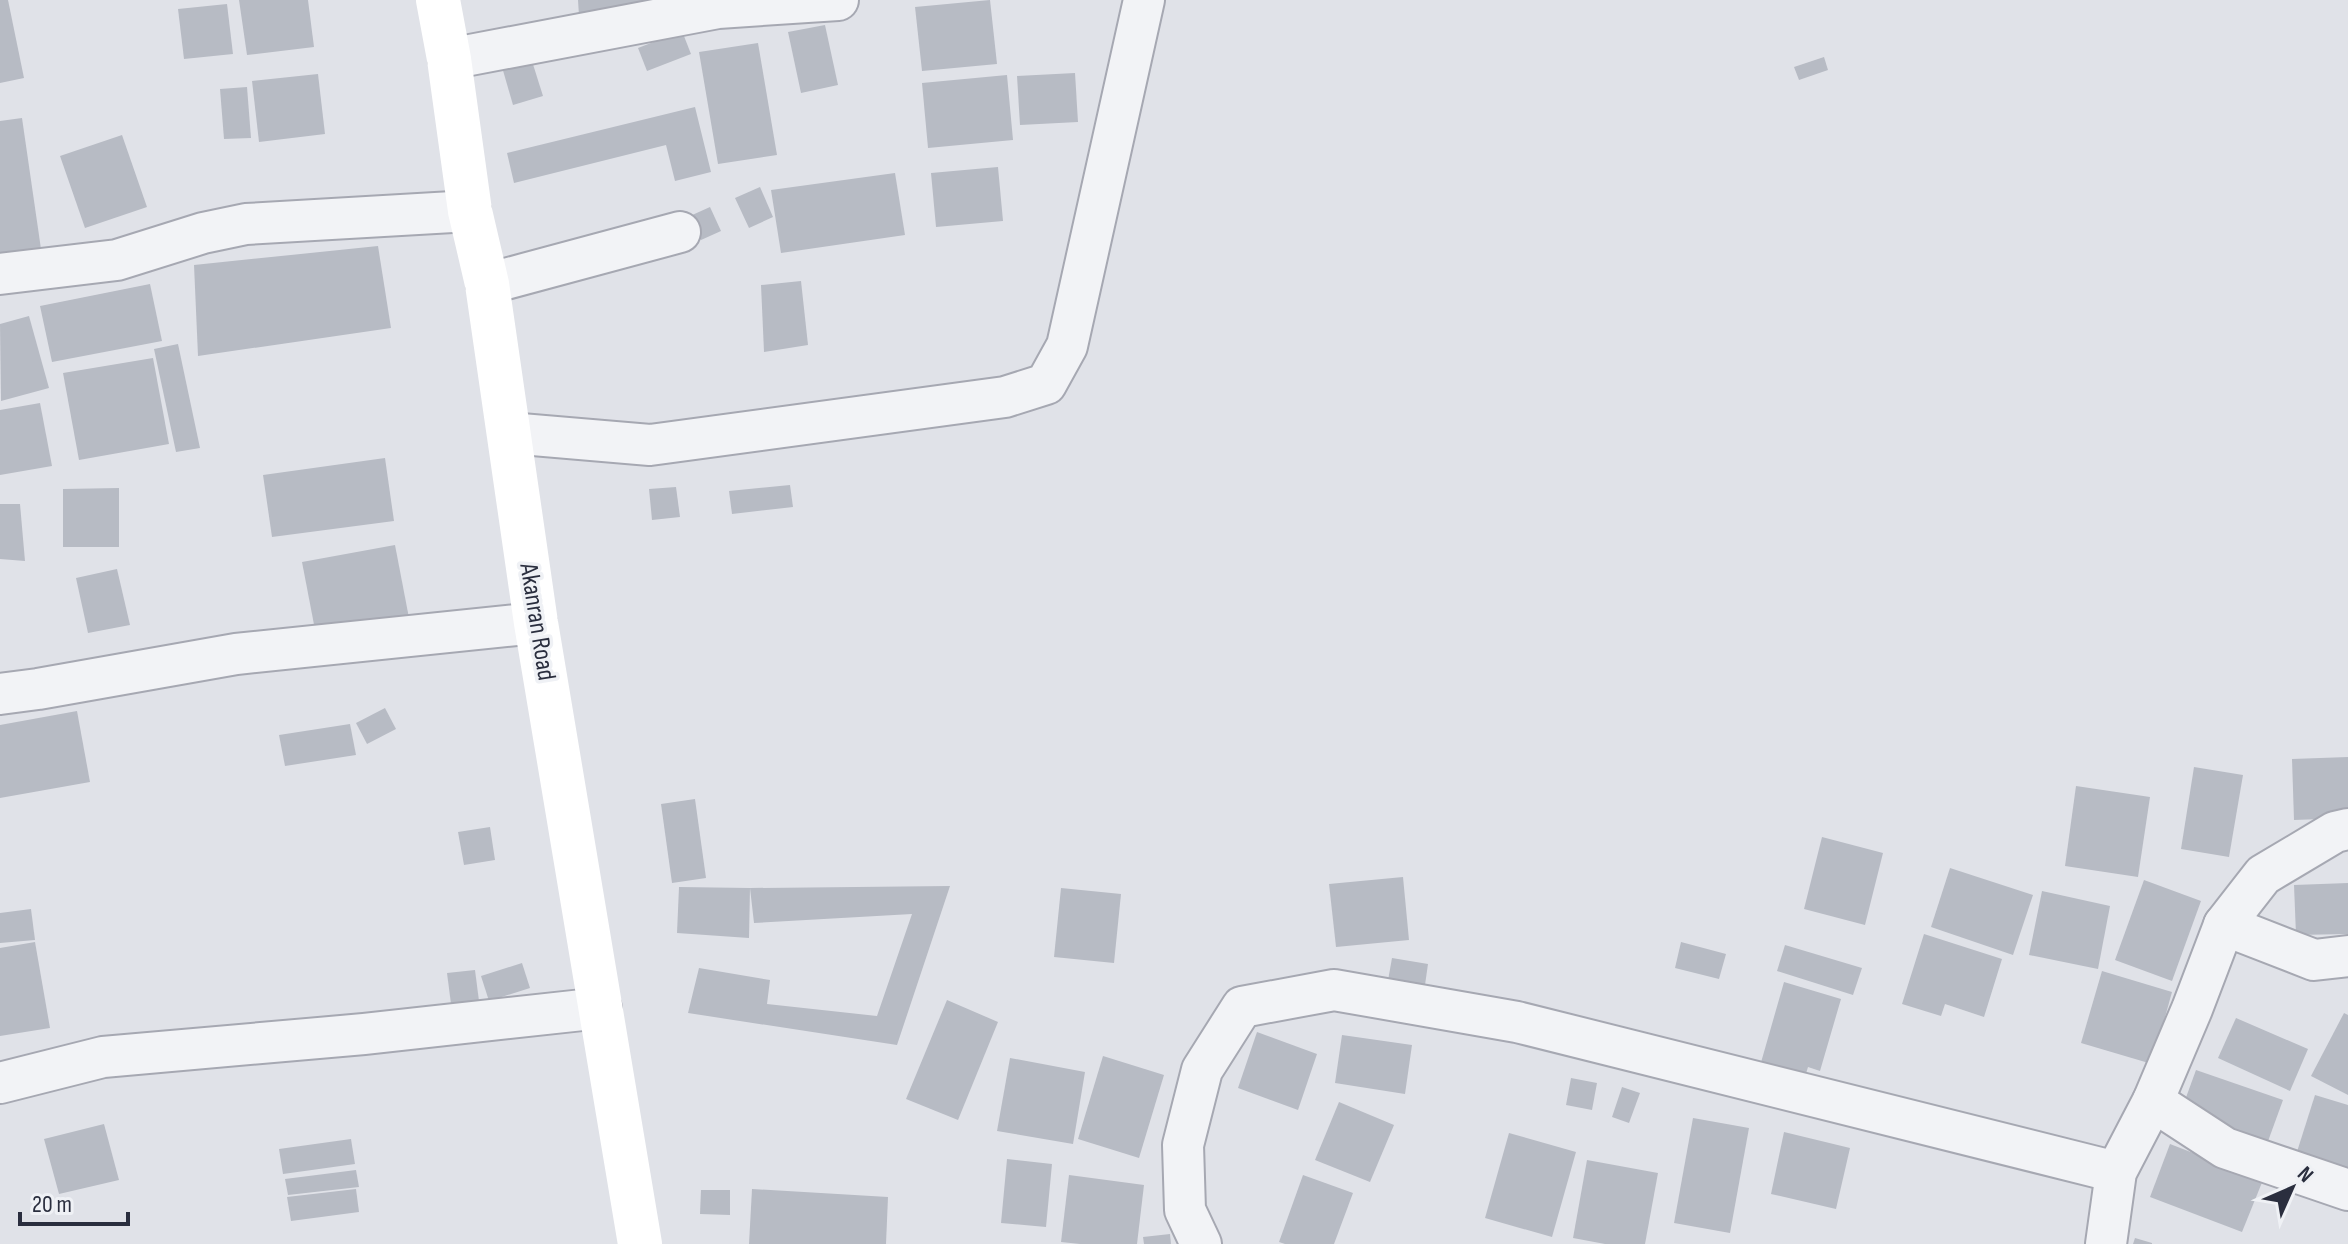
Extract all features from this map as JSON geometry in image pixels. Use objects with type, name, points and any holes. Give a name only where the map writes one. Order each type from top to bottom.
[{"type":"main road","name":"Akanran Road","points":[[438,0],[470,211],[487,284],[536,623],[640,1244]]},
{"type":"street","points":[[449,59],[718,8],[838,0]]},
{"type":"street","points":[[509,433],[650,445],[1005,397],[1046,384],[1067,346],[1144,0]]},
{"type":"street","points":[[0,274],[117,260],[203,233],[246,224],[470,211]]},
{"type":"street","points":[[487,284],[680,232]]},
{"type":"street","points":[[0,694],[236,654],[536,623]]},
{"type":"street","points":[[2106,1244],[2116,1172],[2153,1101],[2224,925],[2263,875],[2335,832],[2348,829]]},
{"type":"street","points":[[2224,925],[2314,960],[2348,956]]},
{"type":"street","points":[[1201,1244],[1185,1210],[1183,1145],[1202,1070],[1242,1007],[1334,990],[1517,1022],[2116,1172]]},
{"type":"street","points":[[0,1083],[103,1057],[364,1034],[601,1008]]},
{"type":"street","points":[[2153,1101],[2225,1148],[2348,1190]]},
{"type":"building","points":[[0,0],[8,0],[24,78],[0,83]]},
{"type":"building","points":[[239,0],[308,0],[314,47],[247,55]]},
{"type":"building","points":[[578,0],[646,0],[648,8],[579,16]]},
{"type":"building","points":[[990,0],[997,64],[922,71],[915,7]]},
{"type":"building","points":[[227,4],[233,54],[184,59],[178,9]]},
{"type":"building","points":[[825,25],[838,85],[801,93],[788,32]]},
{"type":"building","points":[[682,31],[691,54],[647,71],[638,48]]},
{"type":"building","points":[[758,43],[777,155],[718,164],[699,52]]},
{"type":"building","points":[[1824,57],[1828,70],[1799,80],[1794,67]]},
{"type":"building","points":[[531,58],[543,96],[513,105],[502,67]]},
{"type":"building","points":[[1075,73],[1078,122],[1020,125],[1017,76]]},
{"type":"building","points":[[318,74],[325,134],[259,142],[252,81]]},
{"type":"building","points":[[1007,75],[1013,140],[928,148],[922,83]]},
{"type":"building","points":[[247,87],[251,138],[224,139],[220,89]]},
{"type":"building","points":[[695,107],[711,172],[675,181],[666,145],[514,183],[507,153]]},
{"type":"building","points":[[22,118],[41,249],[0,254],[0,121]]},
{"type":"building","points":[[122,135],[147,207],[85,228],[60,156]]},
{"type":"building","points":[[998,167],[1003,221],[936,227],[931,173]]},
{"type":"building","points":[[895,173],[905,235],[781,253],[771,190]]},
{"type":"building","points":[[760,187],[773,217],[749,228],[735,198]]},
{"type":"building","points":[[710,207],[721,231],[701,240],[690,216]]},
{"type":"building","points":[[378,246],[391,328],[198,356],[194,265]]},
{"type":"building","points":[[801,281],[808,345],[764,352],[761,285]]},
{"type":"building","points":[[150,284],[162,341],[52,362],[40,306]]},
{"type":"building","points":[[29,316],[49,388],[1,401],[0,324]]},
{"type":"building","points":[[178,344],[200,448],[176,452],[154,349]]},
{"type":"building","points":[[153,358],[169,444],[79,460],[63,373]]},
{"type":"building","points":[[40,403],[52,466],[0,475],[0,410]]},
{"type":"building","points":[[385,458],[394,521],[272,537],[263,475]]},
{"type":"building","points":[[790,485],[793,507],[732,514],[729,491]]},
{"type":"building","points":[[676,487],[680,517],[652,520],[649,489]]},
{"type":"building","points":[[119,488],[119,547],[63,547],[63,489]]},
{"type":"building","points":[[0,504],[20,504],[25,561],[0,559]]},
{"type":"building","points":[[395,545],[409,618],[316,635],[302,562]]},
{"type":"building","points":[[117,569],[130,625],[88,633],[76,578]]},
{"type":"building","points":[[385,708],[396,729],[367,744],[356,723]]},
{"type":"building","points":[[77,711],[90,782],[0,798],[0,725]]},
{"type":"building","points":[[350,724],[356,755],[285,766],[279,735]]},
{"type":"building","points":[[2348,757],[2348,818],[2294,820],[2292,759]]},
{"type":"building","points":[[2194,767],[2243,775],[2229,857],[2181,849]]},
{"type":"building","points":[[2076,786],[2150,797],[2138,877],[2065,866]]},
{"type":"building","points":[[695,799],[706,878],[672,883],[661,804]]},
{"type":"building","points":[[490,827],[495,860],[464,865],[458,832]]},
{"type":"building","points":[[1822,837],[1883,853],[1865,925],[1804,909]]},
{"type":"building","points":[[1950,868],[2033,895],[2013,955],[1931,927]]},
{"type":"building","points":[[1403,877],[1409,940],[1336,947],[1329,884]]},
{"type":"building","points":[[2144,880],[2201,901],[2172,981],[2115,960]]},
{"type":"building","points":[[2348,883],[2348,934],[2296,935],[2294,885]]},
{"type":"building","points":[[950,886],[897,1045],[688,1013],[699,968],[770,980],[767,1004],[877,1016],[912,914],[754,923],[750,888]]},
{"type":"building","points":[[679,887],[750,888],[749,938],[677,933]]},
{"type":"building","points":[[1061,888],[1121,894],[1114,963],[1054,957]]},
{"type":"building","points":[[2042,891],[2110,906],[2098,969],[2029,955]]},
{"type":"building","points":[[31,909],[35,940],[0,943],[0,913]]},
{"type":"building","points":[[1924,934],[2002,959],[1984,1017],[1945,1004],[1941,1016],[1902,1004]]},
{"type":"building","points":[[35,942],[50,1028],[0,1036],[0,948]]},
{"type":"building","points":[[1681,942],[1726,954],[1719,979],[1675,968]]},
{"type":"building","points":[[1785,945],[1862,968],[1853,995],[1777,971]]},
{"type":"building","points":[[1392,958],[1428,964],[1424,992],[1387,986]]},
{"type":"building","points":[[522,963],[530,988],[489,1001],[481,976]]},
{"type":"building","points":[[475,970],[479,1001],[451,1004],[447,973]]},
{"type":"building","points":[[2102,971],[2172,992],[2152,1064],[2081,1043]]},
{"type":"building","points":[[1784,982],[1841,999],[1820,1071],[1808,1067],[1804,1080],[1760,1066]]},
{"type":"building","points":[[947,1000],[998,1022],[958,1120],[906,1099]]},
{"type":"building","points":[[2344,1013],[2348,1015],[2348,1095],[2311,1076]]},
{"type":"building","points":[[2236,1018],[2308,1049],[2290,1091],[2218,1058]]},
{"type":"building","points":[[1257,1032],[1317,1054],[1298,1110],[1238,1088]]},
{"type":"building","points":[[1342,1035],[1412,1045],[1405,1094],[1335,1083]]},
{"type":"building","points":[[1103,1056],[1164,1075],[1139,1158],[1078,1139]]},
{"type":"building","points":[[1010,1058],[1085,1072],[1073,1144],[997,1131]]},
{"type":"building","points":[[2196,1070],[2283,1100],[2267,1144],[2180,1114]]},
{"type":"building","points":[[1571,1078],[1597,1083],[1592,1110],[1566,1105]]},
{"type":"building","points":[[1622,1087],[1640,1093],[1629,1123],[1612,1117]]},
{"type":"building","points":[[2315,1095],[2348,1105],[2348,1175],[2295,1158]]},
{"type":"building","points":[[1339,1102],[1394,1125],[1370,1182],[1315,1160]]},
{"type":"building","points":[[1693,1118],[1749,1128],[1730,1233],[1674,1223]]},
{"type":"building","points":[[104,1124],[119,1180],[59,1194],[44,1139]]},
{"type":"building","points":[[1784,1132],[1850,1148],[1836,1209],[1771,1194]]},
{"type":"building","points":[[1509,1133],[1576,1152],[1552,1237],[1485,1218]]},
{"type":"building","points":[[351,1139],[355,1164],[283,1174],[279,1149]]},
{"type":"building","points":[[2170,1144],[2263,1180],[2242,1232],[2150,1197]]},
{"type":"building","points":[[1007,1159],[1052,1164],[1046,1227],[1001,1223]]},
{"type":"building","points":[[1587,1160],[1658,1173],[1645,1244],[1605,1244],[1573,1238]]},
{"type":"building","points":[[356,1170],[359,1187],[288,1195],[285,1179]]},
{"type":"building","points":[[1069,1175],[1144,1185],[1137,1244],[1061,1242]]},
{"type":"building","points":[[1303,1175],[1353,1193],[1334,1244],[1279,1242]]},
{"type":"building","points":[[356,1189],[359,1212],[291,1221],[287,1197]]},
{"type":"building","points":[[752,1189],[888,1197],[886,1244],[749,1244]]},
{"type":"building","points":[[701,1190],[730,1190],[730,1215],[700,1214]]},
{"type":"building","points":[[1170,1234],[1171,1244],[1144,1244],[1143,1237]]},
{"type":"building","points":[[2135,1238],[2152,1243],[2152,1244],[2133,1244]]}]
